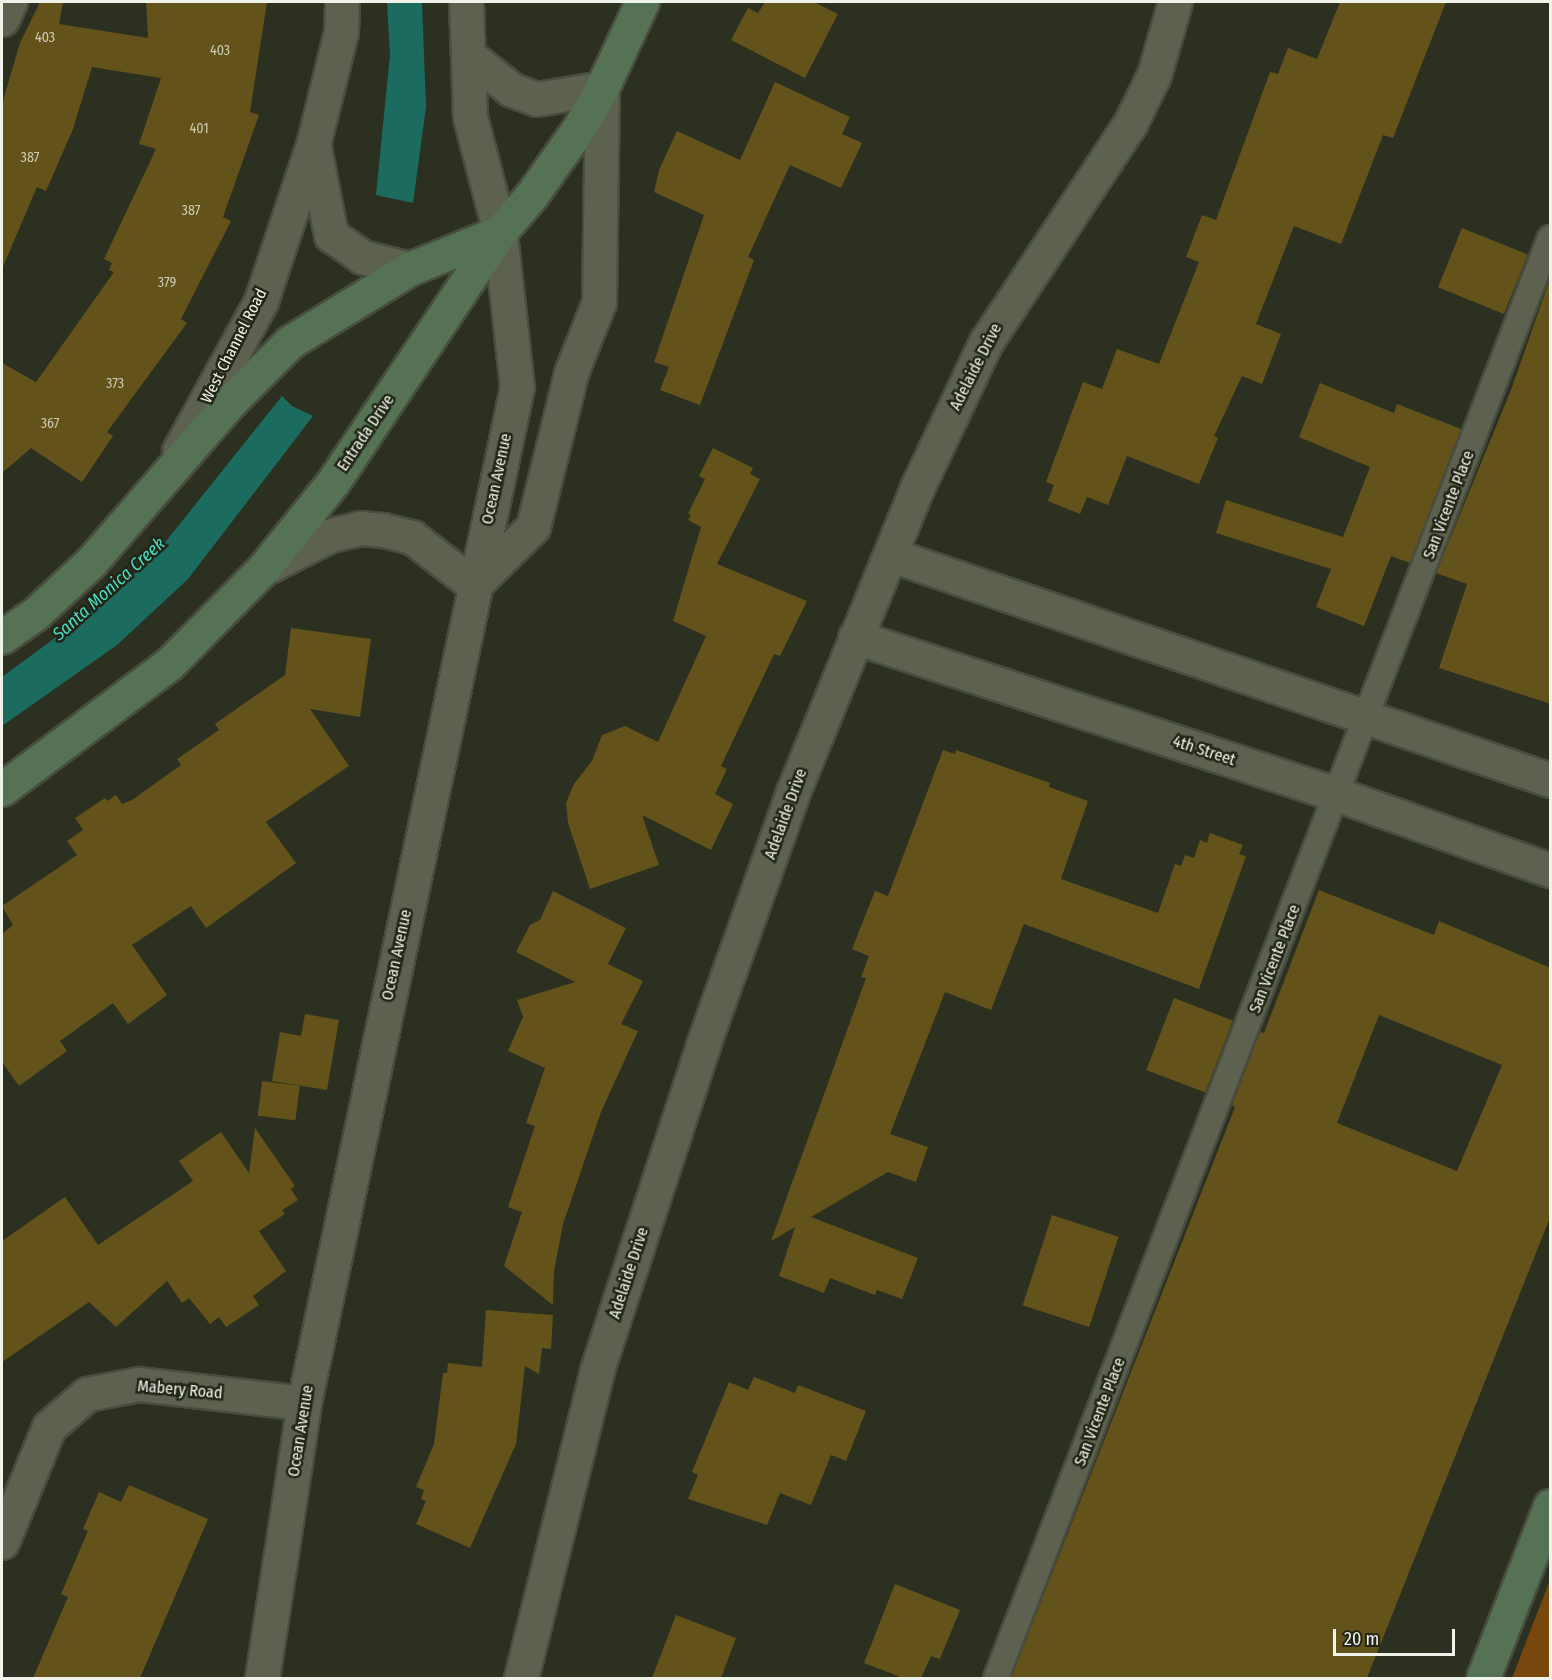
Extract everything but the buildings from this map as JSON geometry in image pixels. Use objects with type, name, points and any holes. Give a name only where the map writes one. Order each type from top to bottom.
[{"type":"street","points":[[2,19],[10,2]]},
{"type":"street","name":"West Channel Road","points":[[167,474],[261,301],[313,145],[341,32],[342,2]]},
{"type":"street","name":"Ocean Avenue","points":[[262,1678],[304,1404],[517,387],[500,232],[470,117],[466,2]]},
{"type":"street","name":"Entrada Drive","points":[[2,789],[169,664],[263,569],[333,483],[500,232],[531,196],[602,88],[642,2]]},
{"type":"street","name":"Adelaide Drive","points":[[521,1678],[597,1370],[707,1034],[793,792],[916,490],[986,342],[1130,124],[1154,75],[1175,2]]},
{"type":"street","points":[[263,569],[328,536],[360,528],[383,530],[412,537],[474,585],[533,527],[571,373],[599,302],[602,88],[537,99],[512,90],[468,55]]},
{"type":"street","name":"West Channel Road","points":[[313,145],[331,235],[362,257],[409,269]]},
{"type":"street","name":"West Channel Road","points":[[2,637],[34,615],[91,562],[167,474],[290,342],[409,269],[500,232]]},
{"type":"street","points":[[891,555],[1370,715],[1551,780]]},
{"type":"street","name":"4th Street","points":[[855,637],[1339,795],[1551,870]]},
{"type":"street","name":"Mabery Road","points":[[2,1542],[49,1426],[87,1394],[139,1384],[304,1404]]},
{"type":"street","points":[[1483,1678],[1551,1506]]},
{"type":"lane","name":"San Vicente Place","points":[[996,1678],[1370,715],[1551,238]]},
{"type":"shaded area","points":[[1550,1580],[1550,1678],[1512,1678]]},
{"type":"water","points":[[387,2],[422,2],[426,107],[413,203],[376,195],[390,55]]},
{"type":"water","points":[[282,396],[292,406],[313,416],[188,579],[117,645],[2,726],[2,677],[89,613],[151,560]]},
{"type":"water label","name":"Santa Monica Creek","points":[[109,589]]}]
